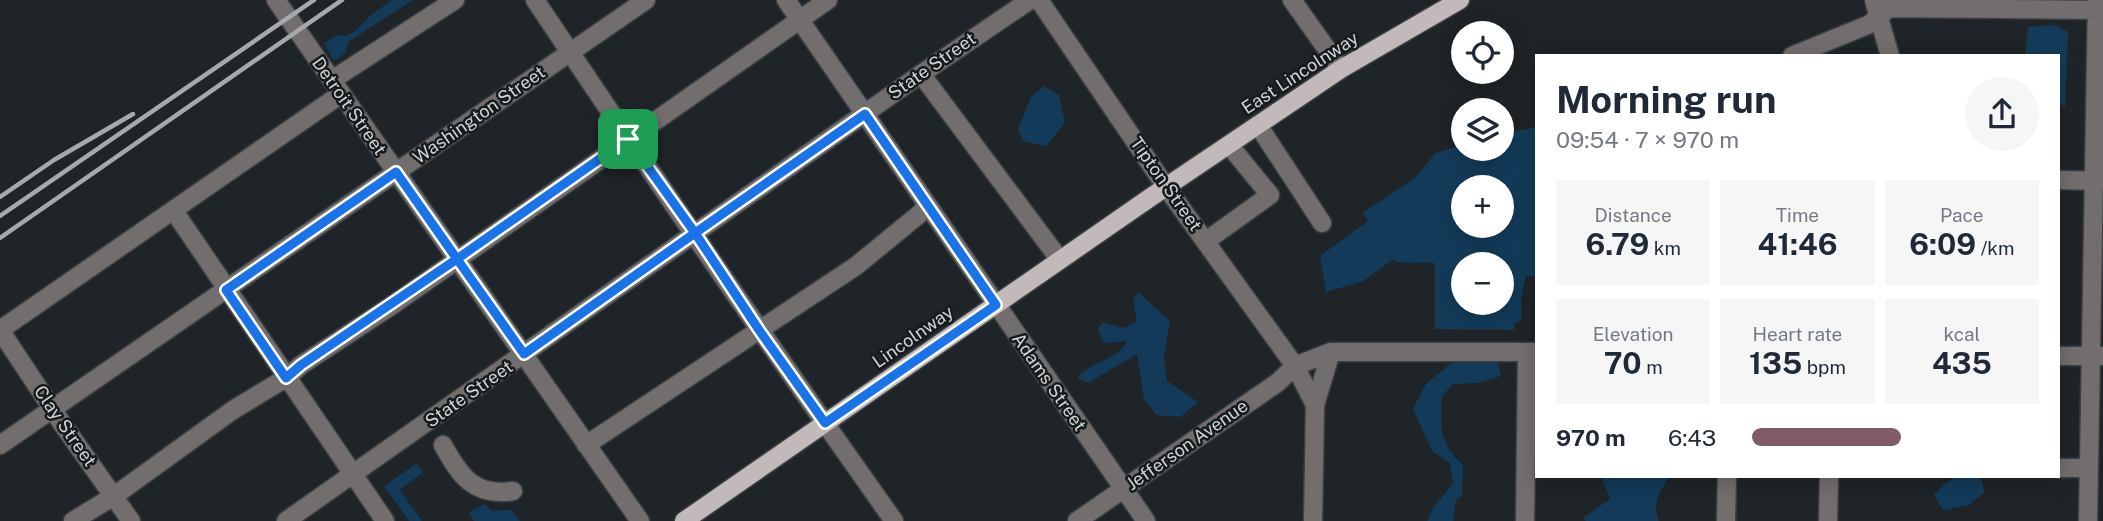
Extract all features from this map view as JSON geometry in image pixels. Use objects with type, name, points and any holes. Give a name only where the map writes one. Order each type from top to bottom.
[{"type":"main road","name":"East Lincolnway","points":[[1166,187],[1341,69],[1461,0]]},
{"type":"main road","name":"Lincolnway","points":[[684,521],[1166,187]]},
{"type":"street","name":"Detroit Street","points":[[276,0],[640,521]]},
{"type":"street","points":[[0,330],[174,211],[455,0]]},
{"type":"street","points":[[535,0],[759,330],[894,521]]},
{"type":"street","name":"Washington Street","points":[[0,444],[646,0]]},
{"type":"street","name":"Adams Street","points":[[786,0],[1146,521]]},
{"type":"street","points":[[73,521],[114,496],[233,410],[286,378],[301,365],[365,324],[828,0]]},
{"type":"street","name":"State Street","points":[[286,521],[1030,0]]},
{"type":"street","name":"Tipton Street","points":[[1039,0],[1166,187],[1296,366],[1315,405]]},
{"type":"street","points":[[1292,0],[1341,69]]},
{"type":"street","points":[[1876,8],[2099,7],[2097,356],[2088,468],[2088,521]]},
{"type":"street","points":[[1797,54],[1870,24],[1876,8]]},
{"type":"street","points":[[1876,8],[1889,54]]},
{"type":"street","points":[[921,74],[1060,260]]},
{"type":"street","points":[[1258,125],[1322,223]]},
{"type":"street","points":[[1206,241],[1270,195],[1229,145]]},
{"type":"street","points":[[2060,180],[2098,180]]},
{"type":"street","points":[[586,445],[856,266],[928,207]]},
{"type":"street","points":[[174,211],[385,521]]},
{"type":"street","name":"Clay Street","points":[[0,330],[131,521]]},
{"type":"street","points":[[1313,521],[1315,405],[1331,352],[1532,352],[1525,521]]},
{"type":"street","name":"Jefferson Avenue","points":[[1077,521],[1277,383],[1296,366],[1331,352]]},
{"type":"street","points":[[2060,356],[2097,356]]},
{"type":"street","points":[[443,445],[454,465],[475,487],[497,493],[513,491]]},
{"type":"street","points":[[2060,468],[2088,468]]},
{"type":"street","points":[[1726,521],[1727,478]]},
{"type":"street","points":[[1828,521],[1829,478]]},
{"type":"shaded area","points":[[392,0],[413,0],[348,42],[345,53],[334,61],[324,43],[338,35],[346,36],[354,32]]},
{"type":"shaded area","points":[[2055,25],[2068,32],[2065,108],[2060,102],[2060,54],[2025,54],[2028,27]]},
{"type":"shaded area","points":[[1044,86],[1059,95],[1065,123],[1046,146],[1023,141],[1018,129],[1031,97]]},
{"type":"shaded area","points":[[1535,127],[1535,277],[1526,276],[1521,298],[1521,321],[1514,323],[1514,330],[1435,329],[1435,263],[1396,262],[1394,259],[1363,281],[1326,292],[1320,256],[1368,221],[1363,213],[1416,177],[1435,153],[1451,148],[1451,161],[1514,161],[1514,132]]},
{"type":"shaded area","points":[[1139,293],[1170,321],[1164,357],[1167,381],[1198,402],[1180,417],[1156,415],[1144,399],[1137,354],[1088,383],[1077,378],[1123,347],[1127,341],[1104,343],[1098,329],[1103,322],[1123,328],[1137,322],[1133,299]]},
{"type":"shaded area","points":[[1497,359],[1501,376],[1478,383],[1453,384],[1442,396],[1441,417],[1445,441],[1463,465],[1462,495],[1456,500],[1453,521],[1427,521],[1433,508],[1453,483],[1450,463],[1432,451],[1413,409],[1426,384],[1451,363]]},
{"type":"shaded area","points":[[417,463],[423,472],[400,490],[422,521],[409,521],[384,486]]},
{"type":"shaded area","points":[[1602,478],[1669,478],[1656,503],[1659,521],[1586,521],[1583,518],[1610,499]]},
{"type":"shaded area","points":[[1981,478],[1985,492],[1969,505],[1943,510],[1934,495],[1952,479]]},
{"type":"shaded area","points":[[485,504],[492,511],[512,510],[520,521],[474,521],[469,512]]},
{"type":"railway","points":[[0,216],[314,0]]},
{"type":"railway","points":[[0,238],[342,0]]},
{"type":"railway","points":[[0,197],[54,160],[133,114]]},
{"type":"route","points":[[628,139],[457,259],[396,172],[226,290],[286,378],[301,365],[457,259],[524,354],[695,233],[825,423],[996,305],[865,114],[695,233],[628,139]]}]
